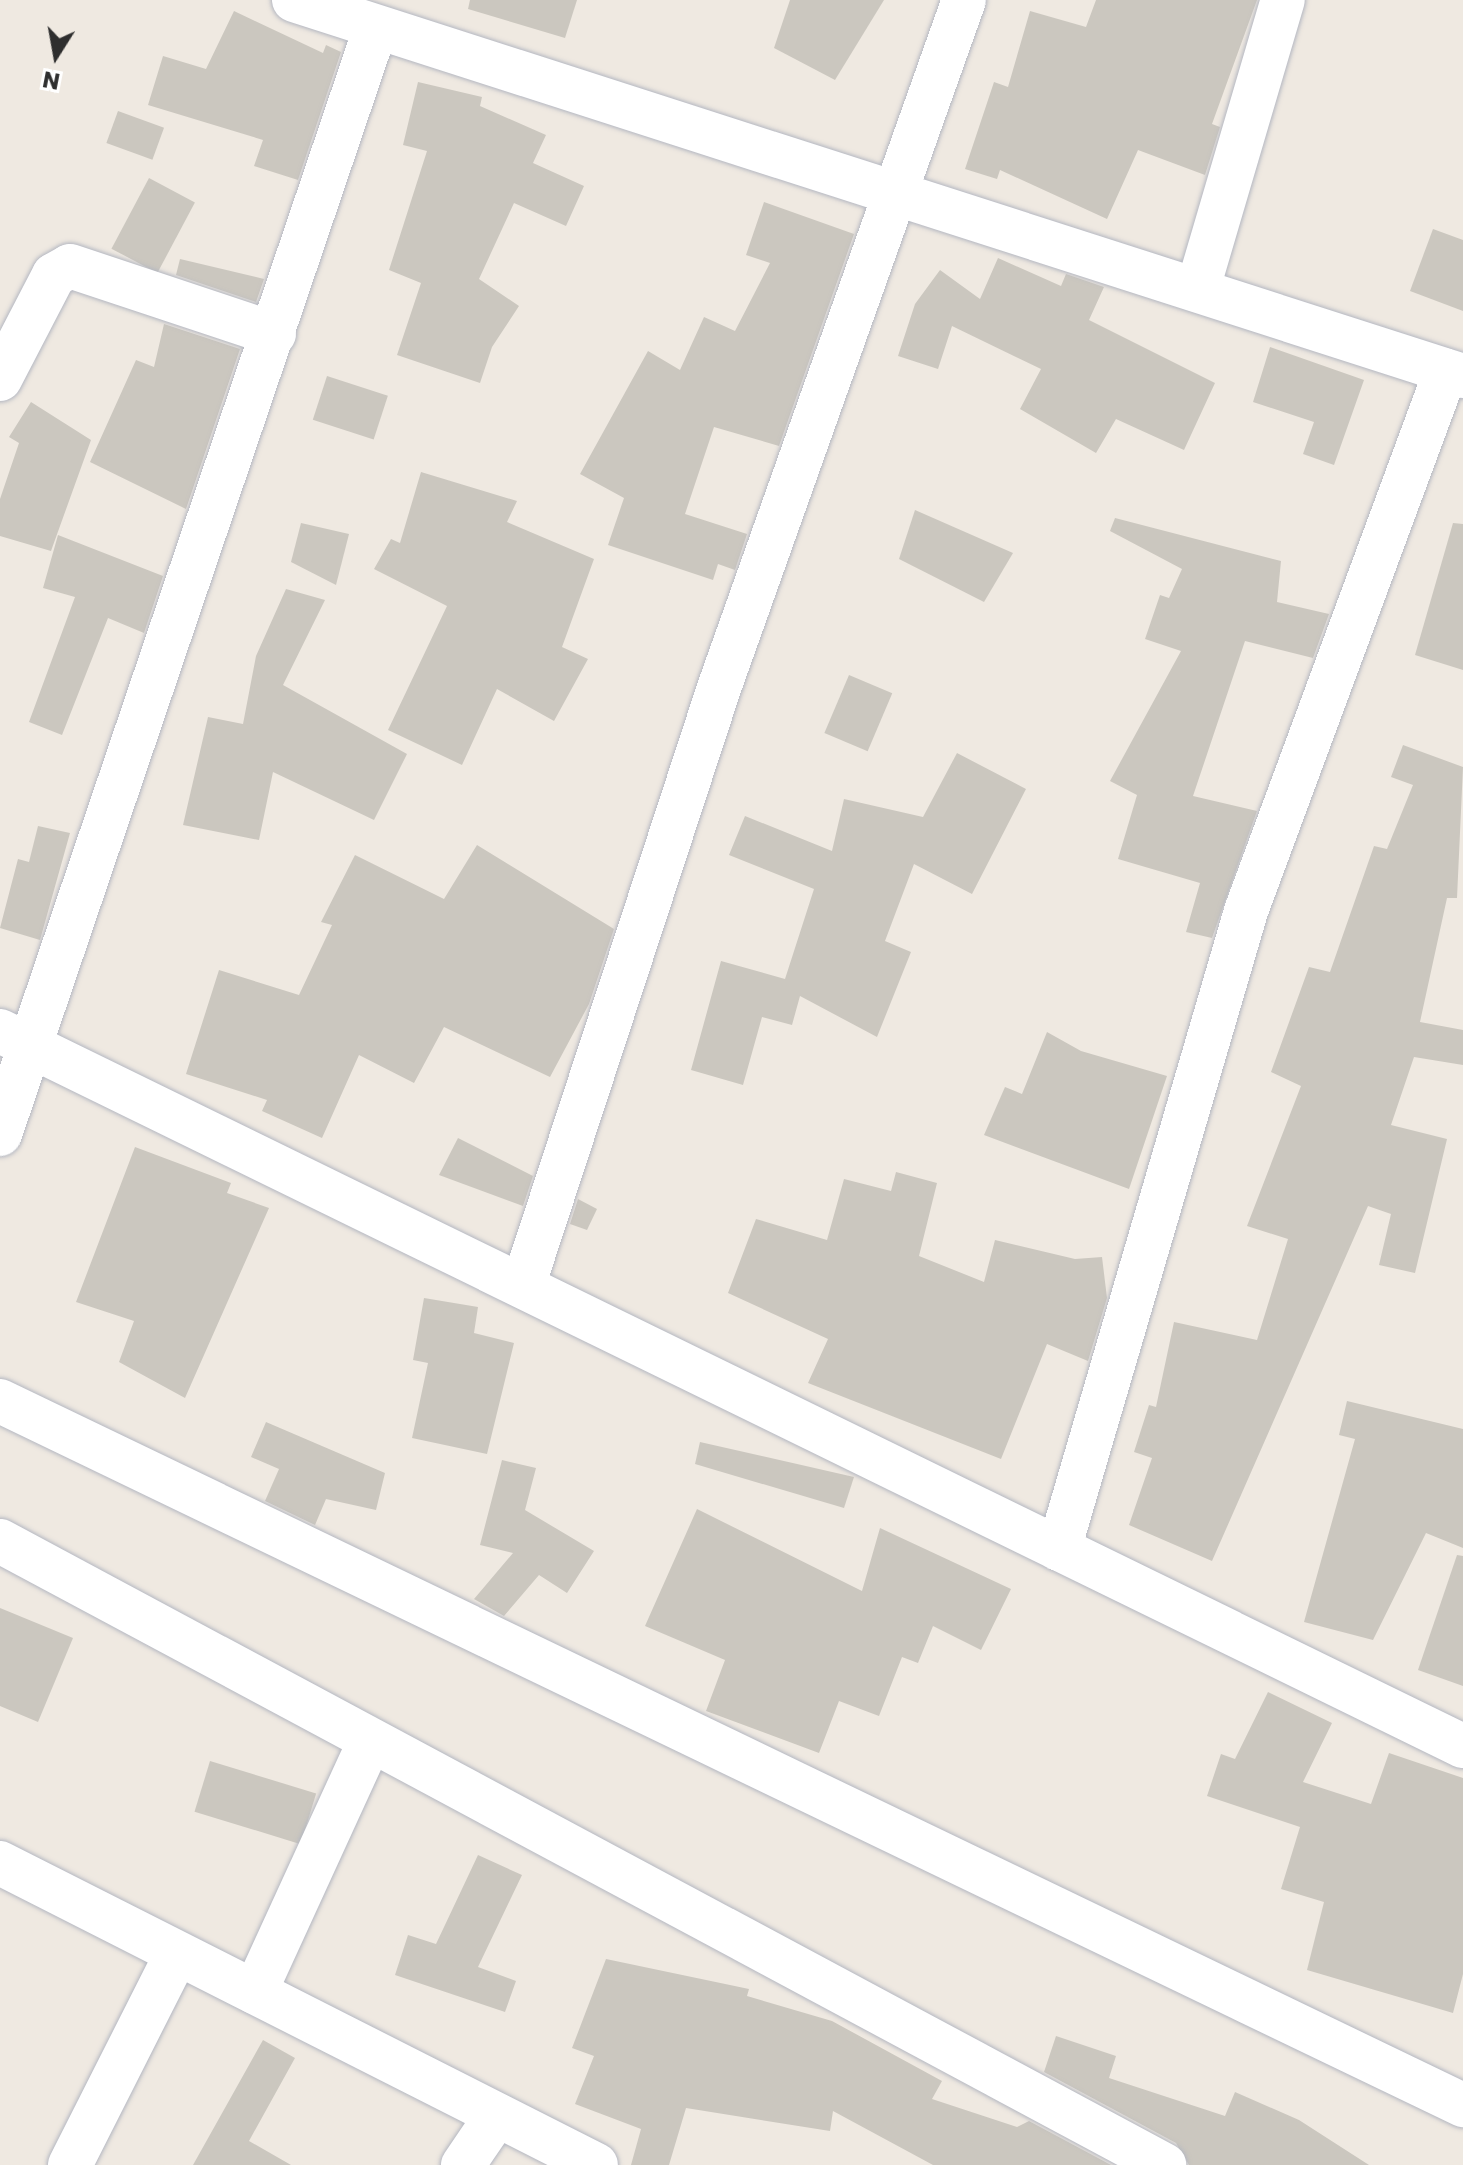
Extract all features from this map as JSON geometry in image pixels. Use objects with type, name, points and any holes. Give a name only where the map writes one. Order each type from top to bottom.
[{"type":"street","points":[[294,0],[375,30],[895,188],[1454,373],[1246,911],[1059,1549]]},
{"type":"street","points":[[523,1286],[719,688],[964,0]]},
{"type":"street","points":[[1198,288],[1283,0]]},
{"type":"street","points":[[0,1134],[16,1039],[274,334],[375,30]]},
{"type":"street","points":[[0,379],[54,275],[70,266],[274,334]]},
{"type":"street","points":[[16,1039],[1463,1746]]},
{"type":"street","points":[[0,1401],[1463,2105]]},
{"type":"street","points":[[0,1541],[369,1743],[1164,2165]]},
{"type":"street","points":[[255,1992],[369,1743]]},
{"type":"street","points":[[0,1863],[596,2165]]},
{"type":"street","points":[[70,2165],[177,1953]]},
{"type":"street","points":[[463,2165],[497,2115]]},
{"type":"building","points":[[470,0],[577,0],[565,38],[468,9]]},
{"type":"building","points":[[790,0],[884,0],[835,80],[774,48]]},
{"type":"building","points":[[1096,0],[1257,0],[1212,124],[1220,127],[1205,175],[1138,150],[1107,219],[1000,170],[997,179],[965,169],[994,82],[1008,87],[1030,11],[1086,27]]},
{"type":"building","points":[[234,11],[323,53],[326,45],[341,52],[298,180],[254,166],[263,140],[148,105],[163,56],[206,69]]},
{"type":"building","points":[[418,82],[482,97],[480,106],[546,135],[533,163],[584,186],[566,226],[514,203],[479,279],[519,306],[492,347],[480,383],[397,355],[421,283],[389,270],[427,151],[403,145]]},
{"type":"building","points":[[118,111],[164,128],[152,160],[106,143]]},
{"type":"building","points":[[149,178],[195,202],[157,273],[111,249]]},
{"type":"building","points":[[764,202],[854,234],[779,446],[714,427],[685,514],[747,534],[735,570],[718,564],[713,580],[608,545],[624,498],[580,474],[648,351],[680,370],[704,317],[735,331],[770,263],[746,255]]},
{"type":"building","points":[[1433,229],[1463,240],[1463,311],[1410,291]]},
{"type":"building","points":[[998,258],[1061,286],[1066,274],[1104,287],[1089,320],[1215,383],[1184,450],[1116,419],[1096,453],[1020,409],[1041,369],[952,326],[938,369],[898,356],[915,304],[940,270],[980,299]]},
{"type":"building","points":[[180,259],[264,279],[256,302],[176,275]]},
{"type":"building","points":[[164,324],[240,349],[186,509],[90,462],[136,360],[154,367]]},
{"type":"building","points":[[1270,347],[1364,380],[1334,465],[1303,454],[1314,422],[1253,402]]},
{"type":"building","points":[[327,376],[388,396],[374,440],[313,420]]},
{"type":"building","points":[[31,402],[91,440],[51,551],[0,536],[0,499],[19,443],[9,437]]},
{"type":"building","points":[[421,472],[517,501],[507,522],[594,559],[562,647],[588,659],[554,721],[497,689],[462,765],[388,730],[447,606],[374,569],[391,539],[400,543]]},
{"type":"building","points":[[915,510],[1013,553],[984,602],[899,559]]},
{"type":"building","points":[[1115,518],[1281,561],[1277,602],[1329,614],[1313,658],[1245,641],[1193,796],[1257,811],[1212,938],[1186,932],[1200,883],[1118,859],[1137,795],[1110,781],[1181,651],[1145,639],[1160,595],[1169,598],[1182,569],[1110,531]]},
{"type":"building","points":[[301,523],[349,534],[336,585],[291,562]]},
{"type":"building","points":[[1453,523],[1463,524],[1463,670],[1415,655]]},
{"type":"building","points":[[58,535],[163,576],[144,633],[108,618],[62,735],[29,722],[75,597],[43,588]]},
{"type":"building","points":[[286,589],[325,600],[283,685],[407,754],[374,820],[273,772],[259,840],[183,825],[208,717],[243,724],[256,656]]},
{"type":"building","points":[[849,675],[892,693],[868,751],[824,733]]},
{"type":"building","points":[[1403,745],[1463,767],[1457,898],[1447,898],[1420,1022],[1463,1030],[1463,1065],[1414,1057],[1391,1125],[1447,1139],[1415,1273],[1379,1265],[1391,1214],[1368,1206],[1212,1561],[1129,1525],[1152,1458],[1134,1452],[1149,1405],[1156,1407],[1174,1322],[1257,1340],[1288,1239],[1247,1226],[1301,1086],[1271,1072],[1309,967],[1330,972],[1374,846],[1387,849],[1413,785],[1391,777]]},
{"type":"building","points":[[957,753],[1026,789],[972,894],[914,864],[885,941],[911,952],[877,1037],[800,996],[792,1025],[762,1017],[743,1085],[691,1070],[721,961],[785,979],[814,889],[729,855],[745,816],[832,851],[844,799],[923,817]]},
{"type":"building","points":[[38,826],[70,833],[40,940],[0,928],[18,859],[29,862]]},
{"type":"building","points":[[477,845],[614,929],[589,1004],[550,1077],[444,1027],[414,1083],[359,1055],[322,1138],[262,1111],[267,1100],[186,1074],[219,970],[299,995],[332,925],[321,922],[355,855],[444,899]]},
{"type":"building","points":[[1047,1032],[1081,1051],[1167,1076],[1129,1189],[984,1135],[1005,1087],[1022,1094]]},
{"type":"building","points":[[458,1138],[533,1176],[523,1206],[439,1175]]},
{"type":"building","points":[[135,1147],[231,1183],[227,1193],[269,1208],[185,1398],[119,1362],[134,1321],[76,1302]]},
{"type":"building","points":[[896,1172],[937,1183],[919,1256],[984,1282],[995,1240],[1075,1259],[1102,1257],[1107,1298],[1088,1361],[1047,1344],[1001,1459],[808,1383],[828,1339],[728,1293],[756,1219],[827,1240],[844,1179],[891,1191]]},
{"type":"building","points":[[578,1199],[597,1209],[587,1230],[570,1224]]},
{"type":"building","points":[[424,1298],[478,1307],[474,1333],[514,1343],[487,1454],[412,1438],[428,1363],[413,1360]]},
{"type":"building","points":[[1347,1401],[1463,1429],[1463,1548],[1426,1533],[1373,1640],[1304,1622],[1355,1439],[1339,1435]]},
{"type":"building","points":[[266,1422],[385,1473],[376,1510],[326,1499],[315,1525],[265,1501],[279,1469],[251,1457]]},
{"type":"building","points":[[700,1442],[854,1477],[844,1508],[695,1464]]},
{"type":"building","points":[[502,1460],[536,1468],[525,1510],[594,1551],[567,1593],[539,1575],[504,1616],[474,1599],[513,1553],[480,1545]]},
{"type":"building","points":[[697,1509],[862,1591],[880,1528],[1011,1589],[981,1650],[933,1626],[918,1663],[902,1657],[879,1716],[839,1701],[819,1753],[706,1711],[725,1660],[645,1626]]},
{"type":"building","points":[[1457,1555],[1463,1556],[1463,1686],[1418,1670]]},
{"type":"building","points":[[0,1608],[73,1638],[38,1722],[0,1706]]},
{"type":"building","points":[[1268,1692],[1332,1723],[1303,1782],[1371,1804],[1389,1753],[1463,1778],[1463,1974],[1453,2013],[1307,1970],[1324,1902],[1281,1889],[1300,1827],[1207,1796],[1221,1754],[1235,1759]]},
{"type":"building","points":[[210,1761],[316,1793],[301,1844],[195,1812]]},
{"type":"building","points":[[478,1855],[522,1875],[478,1967],[516,1981],[505,2012],[395,1975],[408,1935],[436,1944]]},
{"type":"building","points":[[606,1959],[749,1989],[747,1996],[832,2021],[942,2081],[932,2099],[1017,2127],[1029,2121],[1111,2165],[933,2165],[833,2111],[830,2131],[686,2108],[669,2165],[631,2165],[641,2129],[575,2104],[594,2056],[572,2048]]},
{"type":"building","points":[[1056,2036],[1116,2056],[1109,2078],[1225,2116],[1235,2092],[1299,2120],[1369,2165],[1189,2165],[1176,2143],[1044,2072]]},
{"type":"building","points":[[263,2040],[295,2058],[249,2141],[291,2165],[193,2165]]}]
